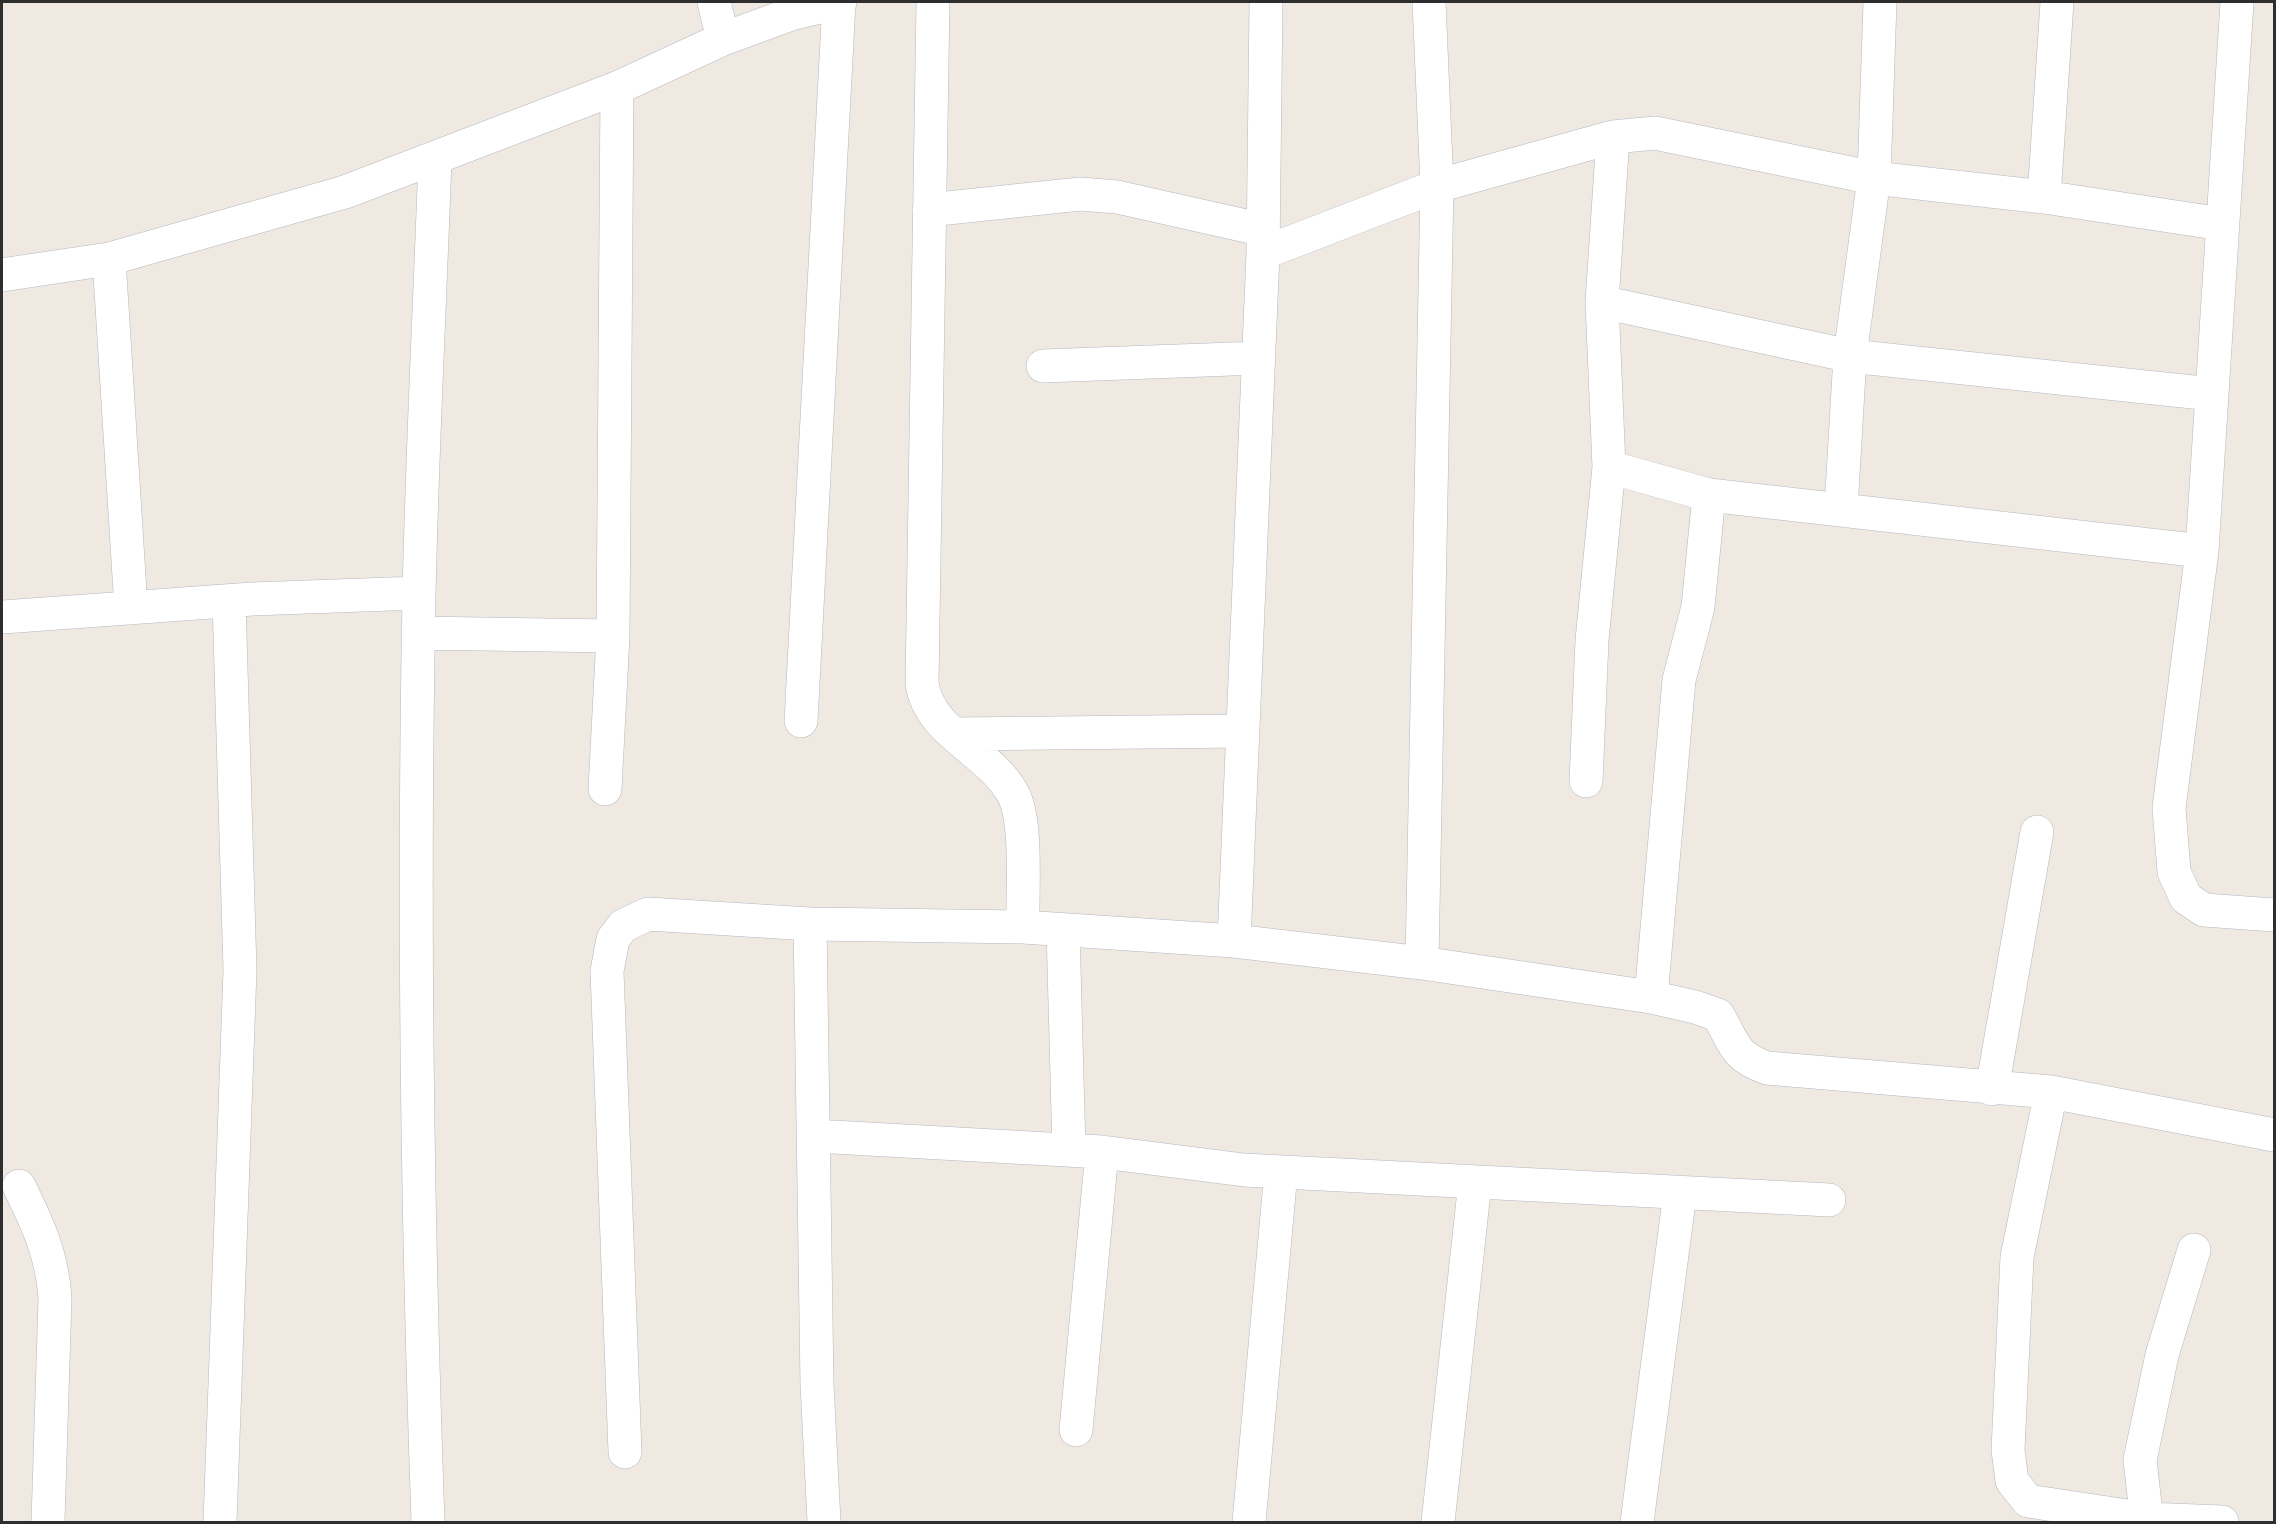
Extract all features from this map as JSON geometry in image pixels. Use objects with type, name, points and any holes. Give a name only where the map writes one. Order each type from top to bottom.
[{"type":"street","points":[[714,2],[723,39]]},
{"type":"street","points":[[2,275],[109,259],[345,192],[617,88],[790,8],[839,2],[801,721]]},
{"type":"street","points":[[933,2],[922,682],[924,700],[933,714],[1004,778],[1015,797],[1021,817],[1023,927]]},
{"type":"street","points":[[1234,941],[1264,242],[1266,2]]},
{"type":"street","points":[[1422,963],[1437,186],[1429,2]]},
{"type":"street","points":[[1841,509],[1850,356],[1874,178],[1880,2]]},
{"type":"street","points":[[2044,198],[2057,2]]},
{"type":"street","points":[[2237,2],[2202,551],[2169,808],[2174,872],[2186,898],[2204,910],[2274,915]]},
{"type":"street","points":[[605,789],[613,636],[617,88]]},
{"type":"street","points":[[929,210],[1080,194],[1117,197],[1264,242],[1437,186],[1613,137],[1654,133],[1874,178],[2044,198],[2222,224]]},
{"type":"street","points":[[1586,781],[1592,640],[1609,467],[1602,302],[1613,137]]},
{"type":"street","points":[[428,1522],[422,1370],[416,822],[419,593],[435,158]]},
{"type":"street","points":[[109,259],[131,608]]},
{"type":"street","points":[[1602,302],[1850,356],[2212,394]]},
{"type":"street","points":[[1043,366],[1259,358]]},
{"type":"street","points":[[1609,467],[1709,495],[2202,551]]},
{"type":"street","points":[[1651,997],[1679,680],[1698,607],[1709,495]]},
{"type":"street","points":[[3,617],[229,601],[419,593]]},
{"type":"street","points":[[220,1522],[240,970],[229,601]]},
{"type":"street","points":[[418,633],[613,636]]},
{"type":"street","points":[[955,734],[1243,731]]},
{"type":"street","points":[[1992,1089],[2037,832]]},
{"type":"street","points":[[625,1452],[607,971],[613,939],[623,926],[648,914],[810,924],[1023,927],[1234,941],[1422,963],[1651,997],[1695,1007],[1718,1016],[1738,1053],[1748,1061],[1767,1068],[1992,1089],[2051,1092],[2274,1135]]},
{"type":"street","points":[[810,924],[817,1384],[824,1522]]},
{"type":"street","points":[[1063,930],[1070,1150]]},
{"type":"street","points":[[2051,1092],[2017,1257],[2008,1450],[2012,1481],[2028,1501],[2147,1521],[2222,1522]]},
{"type":"street","points":[[815,1136],[1102,1152],[1244,1170],[1829,1200]]},
{"type":"street","points":[[1076,1430],[1102,1152]]},
{"type":"street","points":[[1249,1522],[1281,1172]]},
{"type":"street","points":[[1438,1522],[1475,1182]]},
{"type":"street","points":[[19,1186],[44,1239],[54,1278],[48,1522]]},
{"type":"street","points":[[1637,1522],[1680,1193]]},
{"type":"street","points":[[2147,1521],[2140,1460],[2162,1355],[2194,1250]]}]
